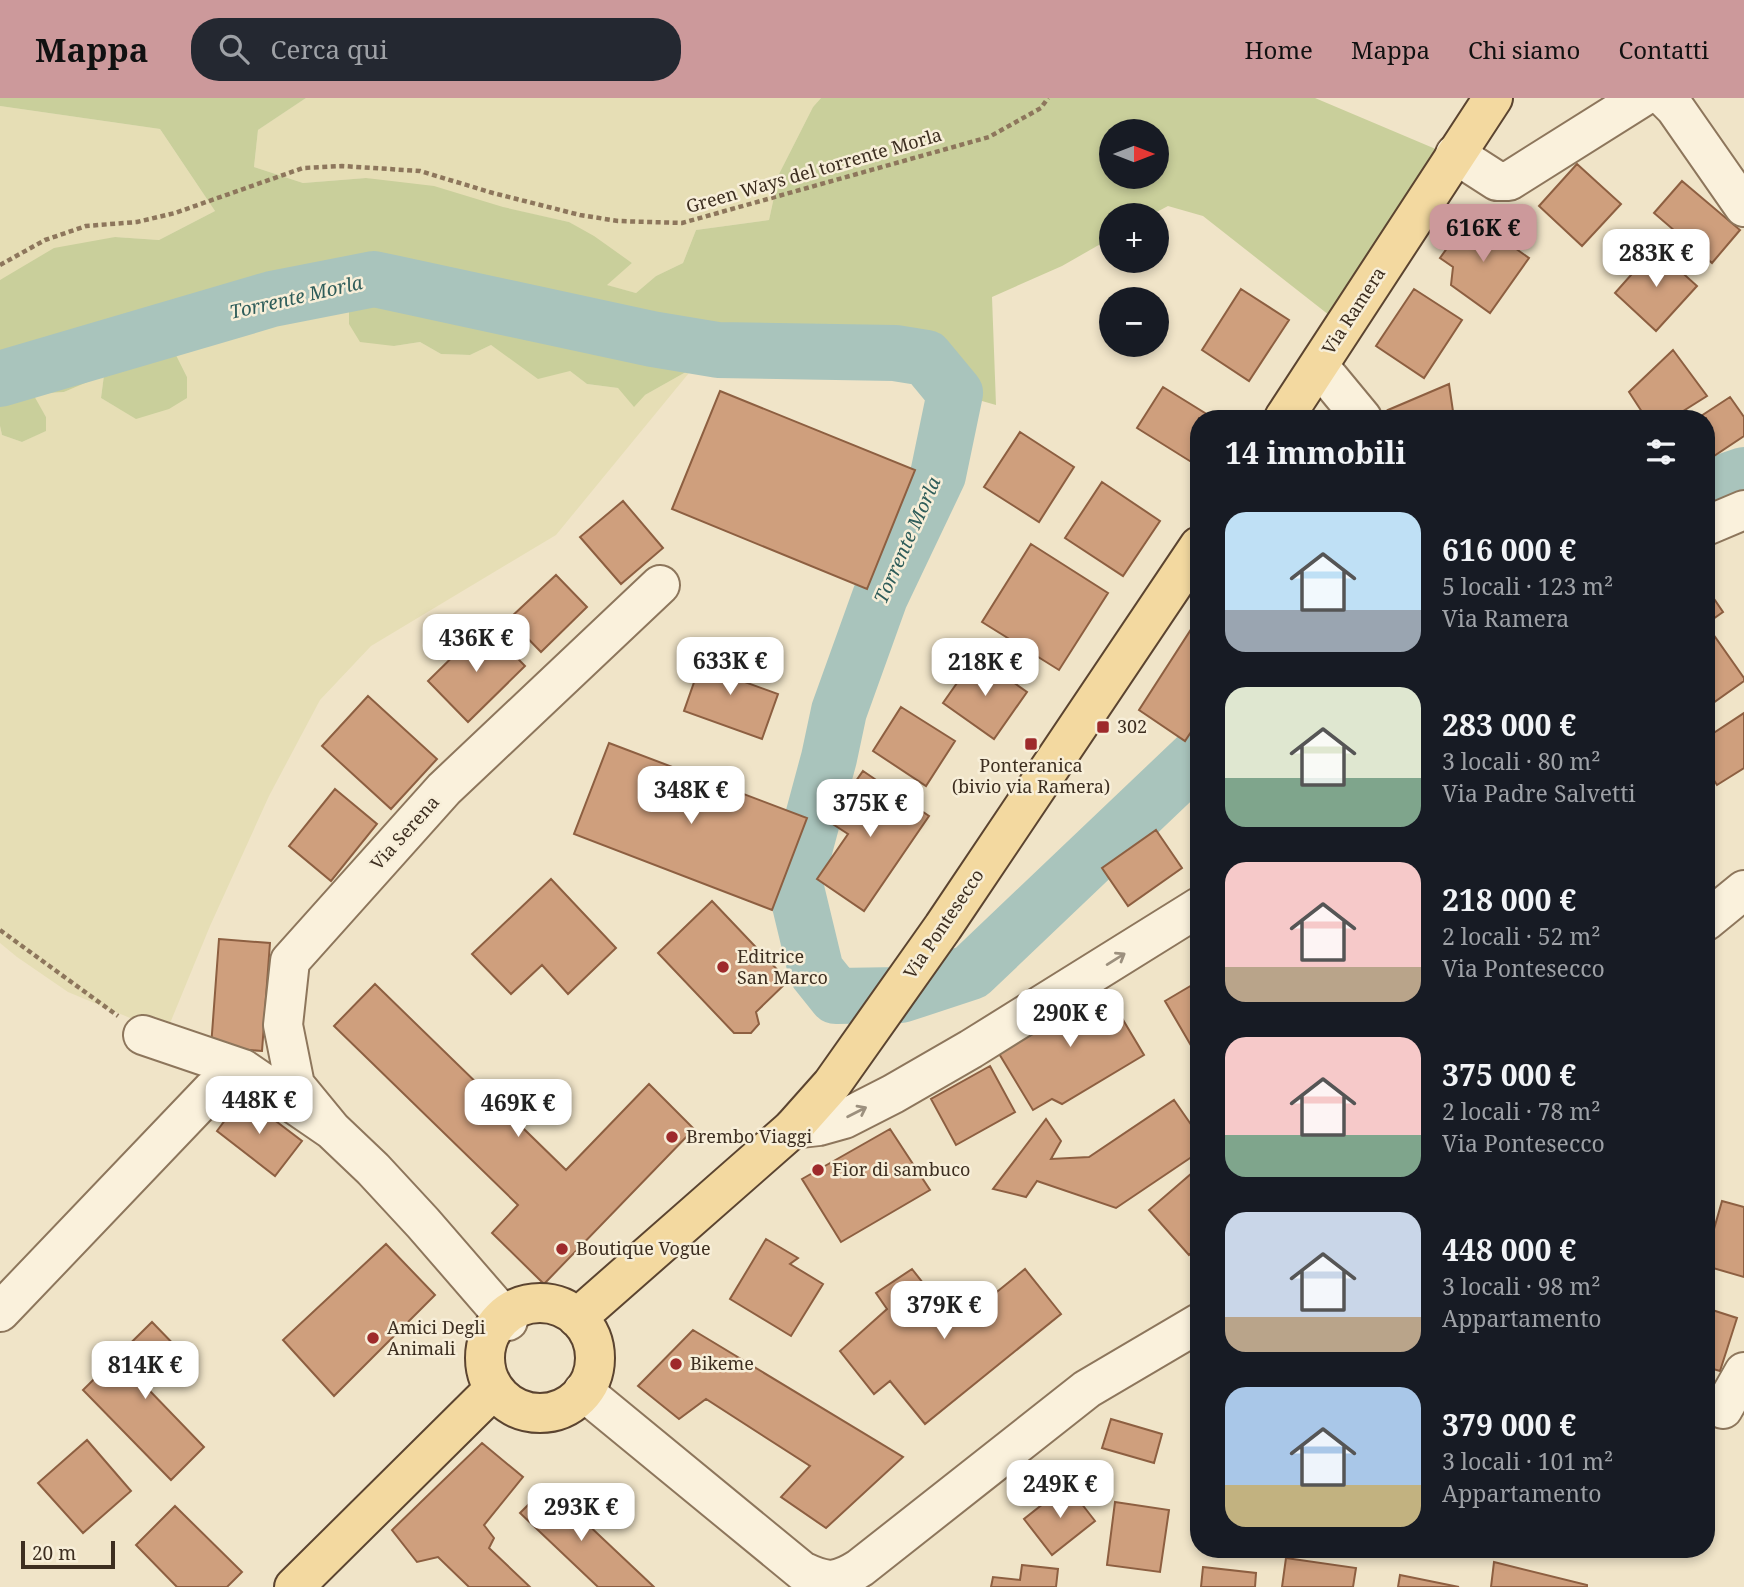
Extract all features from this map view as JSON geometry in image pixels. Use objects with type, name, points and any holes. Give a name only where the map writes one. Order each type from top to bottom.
[{"type":"main road","name":"Via Ramera","points":[[1289,410],[1493,98]]},
{"type":"main road","name":"Via Pontesecco","points":[[577,1318],[792,1129],[832,1084],[865,1040],[1190,559]]},
{"type":"main road","points":[[533,1303],[551,1304],[567,1310],[577,1318],[590,1335],[594,1350],[594,1367],[590,1382],[583,1391],[569,1406],[554,1412],[539,1414],[508,1404],[488,1379],[484,1363],[485,1347],[491,1332],[516,1308],[533,1303]]},
{"type":"main road","points":[[294,1587],[494,1389]]},
{"type":"street","points":[[1455,154],[1497,181],[1509,181],[1641,98]]},
{"type":"street","points":[[1665,98],[1675,108],[1744,207]]},
{"type":"street","points":[[1319,366],[1355,410]]},
{"type":"street","points":[[1715,522],[1744,510]]},
{"type":"street","name":"Via Serena","points":[[332,1130],[295,1085],[283,1025],[290,961],[444,789],[660,585]]},
{"type":"street","points":[[1715,914],[1744,890]]},
{"type":"street","points":[[792,1129],[819,1126],[844,1119],[892,1094],[971,1049],[1190,913]]},
{"type":"street","points":[[143,1035],[243,1069],[332,1130],[373,1169],[507,1318]]},
{"type":"street","points":[[0,1312],[211,1091],[243,1069]]},
{"type":"street","points":[[583,1391],[802,1571],[820,1579],[842,1583],[1087,1389],[1190,1328]]},
{"type":"street","points":[[1724,1409],[1744,1372]]},
{"type":"path","name":"Green Ways del torrente Morla","points":[[0,265],[45,240],[86,226],[137,222],[175,213],[303,168],[342,166],[419,171],[580,215],[618,221],[682,223],[989,136],[1041,108],[1048,98]]},
{"type":"path","points":[[0,930],[143,1035]]},
{"type":"shaded area","points":[[306,98],[821,98],[813,107],[779,174],[769,220],[696,230],[683,263],[656,276],[636,293],[606,285],[632,263],[569,222],[366,178],[303,183],[254,167],[258,130]]},
{"type":"shaded area","points":[[0,106],[160,129],[215,211],[159,240],[115,237],[0,280]]},
{"type":"shaded area","points":[[329,302],[349,308],[349,324],[394,346],[420,342],[441,354],[470,355],[491,345],[508,356],[570,371],[587,384],[645,395],[693,368],[556,535],[371,646],[320,700],[269,796],[210,926],[166,1033],[68,992],[0,943],[0,426],[2,435],[22,442],[45,431],[46,417],[32,394],[64,392],[104,375],[101,398],[118,408],[187,377],[176,355],[209,342],[234,319],[260,315],[292,303]]},
{"type":"green space","points":[[0,98],[306,98],[258,130],[254,167],[303,183],[366,178],[434,186],[503,207],[569,222],[632,263],[607,285],[636,293],[656,276],[683,263],[696,230],[769,220],[779,174],[813,107],[821,98],[1315,98],[1438,150],[1329,315],[1203,216],[1169,206],[1169,203],[1099,203],[1099,245],[1062,266],[992,297],[996,405],[968,397],[940,340],[693,368],[645,395],[634,407],[618,388],[587,384],[570,371],[538,379],[491,345],[470,355],[441,354],[420,342],[394,346],[360,342],[349,324],[349,308],[329,302],[292,303],[260,315],[234,319],[209,342],[176,355],[187,377],[187,398],[169,409],[136,419],[101,398],[104,375],[64,392],[33,394],[46,417],[46,431],[22,442],[2,435],[0,280],[54,248],[115,237],[159,240],[215,211],[160,129],[0,106]]},
{"type":"building","points":[[1577,164],[1621,204],[1582,246],[1539,206]]},
{"type":"building","points":[[1682,181],[1740,230],[1712,263],[1654,213]]},
{"type":"building","points":[[1470,216],[1529,258],[1490,313],[1451,285],[1453,267],[1440,258]]},
{"type":"building","points":[[1655,248],[1697,286],[1656,331],[1615,293]]},
{"type":"building","points":[[1241,289],[1289,320],[1249,381],[1202,350]]},
{"type":"building","points":[[1414,289],[1462,320],[1424,378],[1376,346]]},
{"type":"building","points":[[1673,350],[1707,396],[1685,410],[1641,410],[1629,392]]},
{"type":"building","points":[[1449,384],[1453,410],[1388,410]]},
{"type":"building","points":[[1163,387],[1200,410],[1190,410],[1190,461],[1137,428]]},
{"type":"building","points":[[720,391],[915,470],[867,589],[672,509]]},
{"type":"building","points":[[1730,397],[1744,417],[1744,436],[1715,455],[1715,410],[1710,410]]},
{"type":"building","points":[[1020,432],[1074,467],[1039,522],[984,487]]},
{"type":"building","points":[[1102,482],[1160,521],[1123,576],[1065,538]]},
{"type":"building","points":[[623,501],[663,548],[621,584],[580,537]]},
{"type":"building","points":[[1031,544],[1108,593],[1059,670],[982,622]]},
{"type":"building","points":[[556,575],[587,607],[541,652],[509,619]]},
{"type":"building","points":[[1715,600],[1723,612],[1715,618]]},
{"type":"building","points":[[485,625],[525,666],[468,722],[428,681]]},
{"type":"building","points":[[1190,631],[1190,734],[1185,741],[1139,710]]},
{"type":"building","points":[[1715,637],[1744,678],[1744,681],[1715,702]]},
{"type":"building","points":[[705,651],[744,665],[739,680],[778,694],[762,739],[684,711]]},
{"type":"building","points":[[976,656],[1027,692],[994,739],[943,703]]},
{"type":"building","points":[[368,696],[437,759],[391,809],[322,746]]},
{"type":"building","points":[[901,707],[955,741],[926,786],[873,751]]},
{"type":"building","points":[[1744,713],[1744,768],[1717,785],[1715,782],[1715,732]]},
{"type":"building","points":[[609,743],[807,818],[772,910],[574,834]]},
{"type":"building","points":[[863,771],[929,816],[864,911],[817,879],[848,834],[828,821]]},
{"type":"building","points":[[335,789],[377,824],[331,881],[289,846]]},
{"type":"building","points":[[1156,830],[1182,868],[1128,906],[1102,868]]},
{"type":"building","points":[[551,879],[616,948],[568,994],[542,965],[511,994],[472,954]]},
{"type":"building","name":"Editrice San Marco","points":[[712,901],[788,981],[756,1012],[759,1024],[751,1033],[734,1033],[658,953]]},
{"type":"building","points":[[219,939],[270,943],[262,1051],[211,1047]]},
{"type":"building","points":[[1101,983],[1144,1055],[1062,1104],[1052,1099],[1033,1110],[995,1047]]},
{"type":"building","points":[[375,984],[566,1170],[649,1084],[694,1129],[544,1284],[492,1233],[518,1205],[334,1026]]},
{"type":"building","points":[[1190,986],[1190,1044],[1165,1001]]},
{"type":"building","points":[[990,1066],[1015,1112],[956,1145],[931,1099]]},
{"type":"building","points":[[243,1096],[302,1141],[275,1176],[217,1131]]},
{"type":"building","points":[[1174,1100],[1190,1123],[1190,1158],[1116,1208],[1037,1181],[1026,1197],[993,1189],[1046,1119],[1061,1141],[1051,1159],[1089,1157]]},
{"type":"building","points":[[890,1129],[930,1190],[841,1242],[802,1179]]},
{"type":"building","points":[[1190,1175],[1190,1254],[1189,1255],[1149,1210]]},
{"type":"building","points":[[1722,1201],[1744,1207],[1744,1277],[1715,1269],[1715,1226]]},
{"type":"building","points":[[766,1239],[798,1258],[790,1264],[823,1284],[791,1336],[730,1299]]},
{"type":"building","points":[[386,1244],[435,1295],[334,1396],[283,1340]]},
{"type":"building","points":[[912,1269],[956,1325],[1025,1269],[1061,1314],[925,1424],[890,1381],[874,1394],[840,1351],[887,1309],[876,1293]]},
{"type":"building","points":[[1715,1311],[1737,1318],[1720,1371],[1715,1370]]},
{"type":"building","points":[[152,1322],[183,1354],[148,1389],[204,1447],[171,1480],[83,1390]]},
{"type":"building","points":[[693,1330],[903,1457],[826,1528],[781,1497],[810,1466],[706,1399],[679,1419],[638,1386]]},
{"type":"building","points":[[1111,1419],[1162,1434],[1154,1463],[1102,1448]]},
{"type":"building","points":[[87,1440],[131,1491],[83,1533],[38,1483]]},
{"type":"building","points":[[482,1443],[523,1477],[484,1525],[494,1538],[489,1548],[530,1587],[469,1587],[438,1557],[417,1562],[392,1530]]},
{"type":"building","points":[[1067,1485],[1095,1521],[1052,1555],[1024,1519]]},
{"type":"building","points":[[547,1486],[654,1587],[598,1587],[520,1513]]},
{"type":"building","points":[[1115,1502],[1169,1510],[1160,1572],[1107,1565]]},
{"type":"building","points":[[175,1506],[242,1572],[227,1587],[177,1587],[136,1545]]},
{"type":"building","points":[[1286,1558],[1356,1568],[1353,1587],[1282,1587]]},
{"type":"building","points":[[1494,1562],[1587,1585],[1587,1587],[1491,1587]]},
{"type":"building","points":[[1022,1565],[1058,1569],[1056,1587],[991,1587],[993,1577],[1020,1580]]},
{"type":"building","points":[[1203,1567],[1256,1573],[1255,1587],[1201,1587]]},
{"type":"building","points":[[1400,1575],[1459,1587],[1398,1587]]},
{"type":"waterway","name":"Torrente Morla","points":[[0,379],[272,299],[374,279],[652,339],[718,350],[895,353],[926,358],[955,393],[938,475],[880,597],[839,711],[795,884],[816,971],[836,996],[901,995],[971,972],[1190,764]]},
{"type":"waterway","name":"Torrente Morla","points":[[1715,485],[1744,475]]},
{"type":"place","name":"302","points":[[1103,727]]},
{"type":"place","name":"Ponteranica (bivio via Ramera)","points":[[1031,744]]},
{"type":"place","name":"Editrice San Marco","points":[[723,967]]},
{"type":"place","name":"Brembo Viaggi","points":[[672,1137]]},
{"type":"place","name":"Fior di sambuco","points":[[818,1170]]},
{"type":"place","name":"Boutique Vogue","points":[[562,1249]]},
{"type":"place","name":"Amici Degli Animali","points":[[373,1338]]},
{"type":"place","name":"Bikeme","points":[[676,1364]]}]
